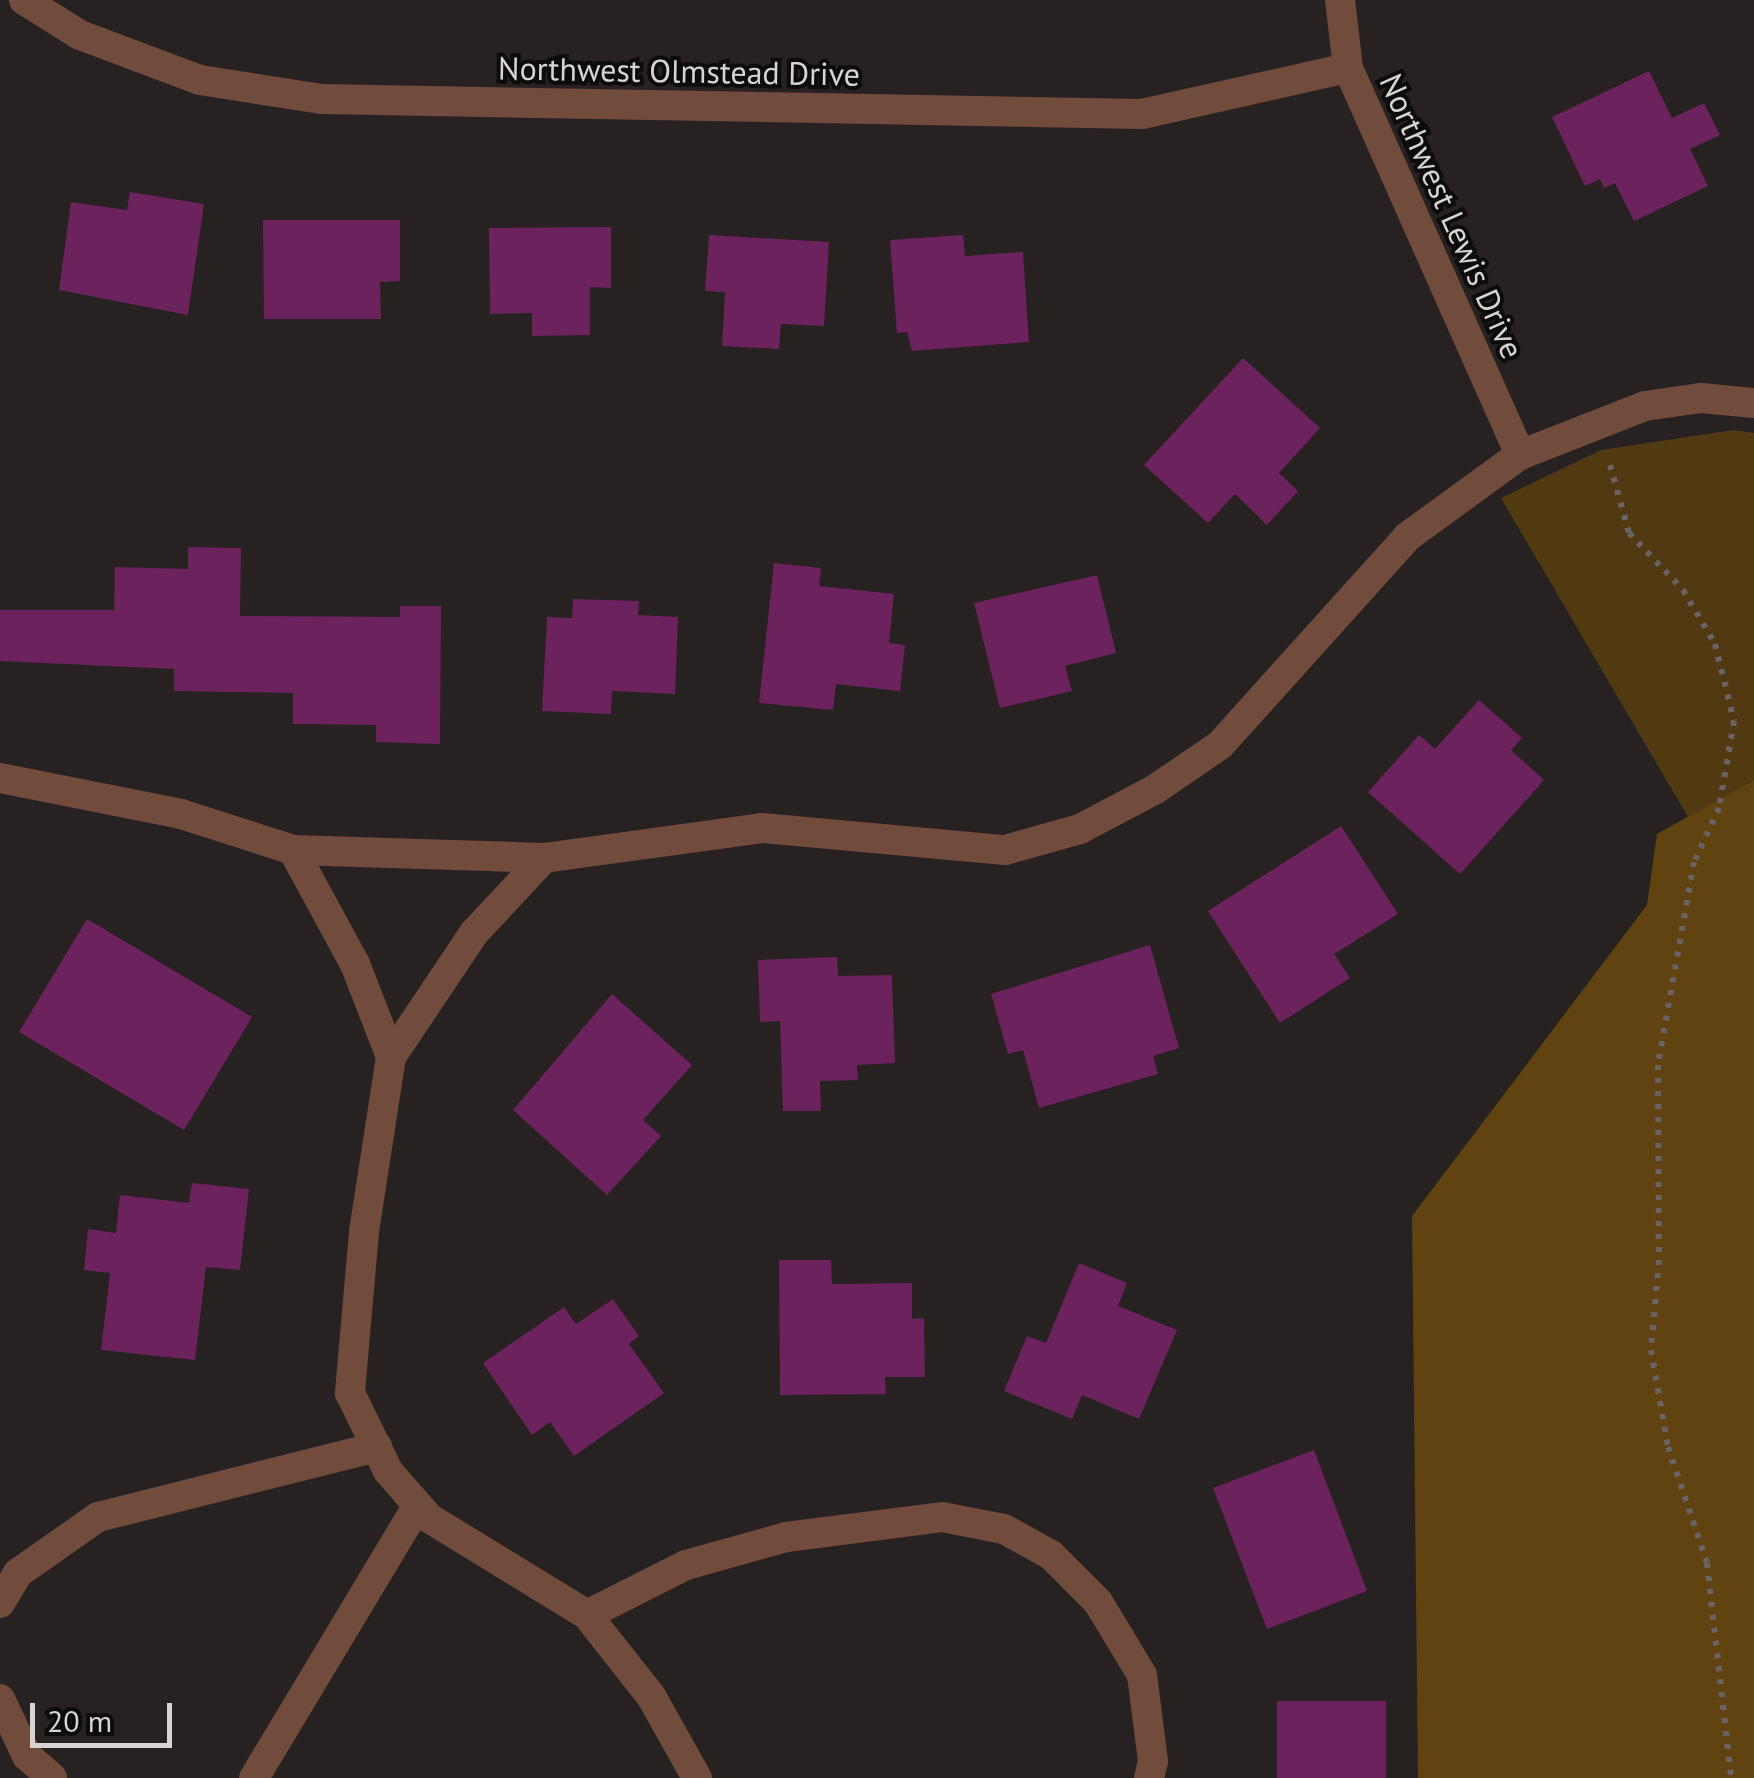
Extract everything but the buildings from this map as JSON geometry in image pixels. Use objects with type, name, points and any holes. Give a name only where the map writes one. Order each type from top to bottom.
[{"type":"street","name":"Northwest Olmstead Drive","points":[[24,0],[80,34],[200,80],[322,100],[1142,114],[1348,68]]},
{"type":"street","name":"Northwest Lewis Drive","points":[[1340,0],[1348,68],[1520,455]]},
{"type":"street","points":[[0,778],[182,814],[293,850],[544,858],[762,828],[1006,850],[1080,829],[1154,790],[1220,745],[1407,537],[1520,455],[1645,406],[1701,398],[1754,402]]},
{"type":"street","points":[[293,850],[355,964],[391,1057]]},
{"type":"street","points":[[544,858],[474,933],[391,1057],[350,1349],[350,1393],[376,1447],[418,1505],[587,1615],[652,1696],[697,1778]]},
{"type":"street","points":[[0,1603],[18,1572],[98,1517],[376,1447]]},
{"type":"street","points":[[254,1778],[418,1505]]},
{"type":"street","points":[[587,1615],[686,1565],[786,1537],[942,1517],[1004,1529],[1050,1555],[1098,1602],[1142,1676],[1153,1762],[1149,1778]]},
{"type":"street","points":[[0,1699],[27,1756],[52,1778]]},
{"type":"path","points":[[1610,465],[1629,533],[1683,590],[1715,644],[1734,722],[1719,808],[1694,862],[1658,1065],[1658,1260],[1651,1350],[1668,1448],[1706,1563],[1731,1778]]},
{"type":"shaded area","points":[[1733,430],[1754,433],[1754,780],[1688,817],[1501,498],[1601,450]]},
{"type":"shaded area","points":[[1754,780],[1754,1778],[1418,1778],[1412,1216],[1647,905],[1657,834]]}]
